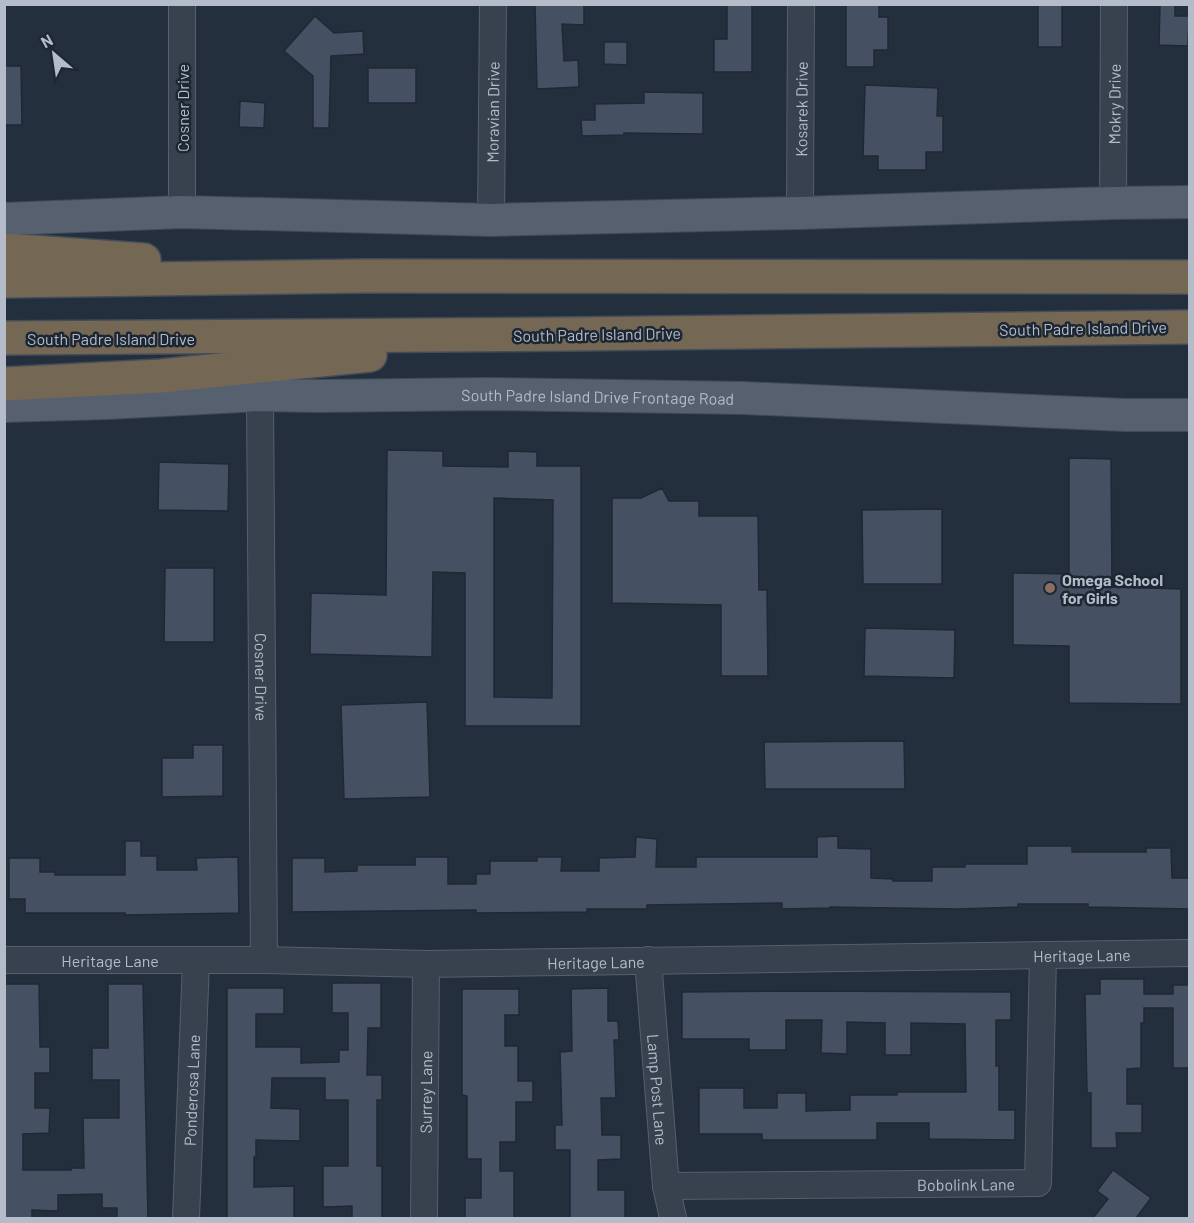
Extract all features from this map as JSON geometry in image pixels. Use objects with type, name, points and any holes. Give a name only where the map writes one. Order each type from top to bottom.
[{"type":"highway","points":[[4,250],[364,276]]},
{"type":"highway","points":[[4,281],[364,276],[1190,277]]},
{"type":"highway","name":"South Padre Island Drive","points":[[4,338],[1190,327]]},
{"type":"highway","points":[[4,384],[161,376],[572,334]]},
{"type":"main road","points":[[4,219],[182,213],[491,220],[1190,202]]},
{"type":"main road","name":"South Padre Island Drive Frontage Road","points":[[4,406],[260,395],[497,394],[743,398],[1125,416],[1190,415]]},
{"type":"street","name":"Cosner Drive","points":[[182,4],[182,213]]},
{"type":"street","name":"Moravian Drive","points":[[491,220],[493,4]]},
{"type":"street","name":"Kosarek Drive","points":[[800,213],[801,4]]},
{"type":"street","name":"Mokry Drive","points":[[1113,203],[1114,4]]},
{"type":"street","name":"Cosner Drive","points":[[260,395],[264,960]]},
{"type":"street","name":"Heritage Lane","points":[[4,960],[264,960],[426,964],[1190,953]]},
{"type":"street","name":"Bobolink Lane","points":[[666,1186],[1038,1183],[1043,955]]},
{"type":"street","name":"Lamp Post Lane","points":[[648,960],[666,1186],[673,1218]]},
{"type":"street","name":"Ponderosa Lane","points":[[186,1218],[196,961]]},
{"type":"street","name":"Surrey Lane","points":[[424,1218],[426,964]]},
{"type":"building","points":[[535,4],[584,4],[584,25],[562,24],[564,61],[578,60],[579,87],[537,89]]},
{"type":"building","points":[[727,4],[752,4],[752,72],[714,72],[714,39],[727,39]]},
{"type":"building","points":[[846,4],[879,4],[879,17],[888,17],[888,50],[874,50],[874,67],[846,67]]},
{"type":"building","points":[[1038,4],[1062,4],[1062,47],[1038,47]]},
{"type":"building","points":[[1160,4],[1175,4],[1175,16],[1189,16],[1188,46],[1159,45]]},
{"type":"building","points":[[315,16],[334,33],[363,31],[364,54],[331,56],[329,128],[313,128],[313,76],[284,51]]},
{"type":"building","points":[[604,42],[627,42],[627,65],[604,64]]},
{"type":"building","points":[[4,66],[21,66],[22,125],[4,125]]},
{"type":"building","points":[[368,68],[416,68],[416,103],[368,103]]},
{"type":"building","points":[[865,85],[938,88],[937,116],[943,116],[943,152],[926,152],[926,170],[878,170],[878,156],[863,156]]},
{"type":"building","points":[[644,92],[703,93],[703,134],[624,133],[624,135],[582,136],[581,120],[595,120],[595,104],[644,103]]},
{"type":"building","points":[[240,101],[265,103],[264,128],[239,127]]},
{"type":"building","points":[[387,450],[443,451],[443,466],[508,467],[508,451],[537,452],[537,466],[581,466],[581,726],[465,726],[465,573],[433,572],[432,657],[310,654],[311,593],[386,595]],"holes":[[[494,498],[553,500],[552,698],[494,697]]]},
{"type":"building","points":[[1069,458],[1111,459],[1112,587],[1181,589],[1181,704],[1069,703],[1069,646],[1013,645],[1013,573],[1069,574]]},
{"type":"building","points":[[159,462],[229,464],[228,511],[158,510]]},
{"type":"building","points":[[662,488],[669,501],[699,501],[699,516],[758,516],[759,590],[767,590],[768,676],[721,676],[721,605],[612,603],[612,498],[641,498]]},
{"type":"building","points":[[942,509],[942,584],[863,584],[862,510]]},
{"type":"building","points":[[165,568],[214,568],[214,642],[164,642]]},
{"type":"building","points":[[865,628],[955,630],[954,678],[864,676]]},
{"type":"building","points":[[427,702],[430,797],[344,799],[341,705]]},
{"type":"building","points":[[904,741],[905,789],[765,789],[764,742]]},
{"type":"building","points":[[193,745],[223,745],[223,796],[162,797],[162,758],[193,758]]},
{"type":"building","points":[[838,836],[838,848],[871,849],[871,878],[893,879],[893,881],[932,881],[932,867],[965,867],[965,864],[1027,864],[1027,846],[1072,846],[1072,852],[1146,852],[1146,848],[1171,848],[1172,878],[1190,878],[1190,909],[1088,907],[1088,904],[1018,904],[1018,907],[959,909],[830,907],[782,909],[782,903],[647,905],[647,909],[587,909],[587,912],[476,913],[476,910],[292,912],[292,858],[325,858],[325,872],[357,871],[357,865],[415,865],[415,857],[448,857],[448,884],[476,884],[476,874],[490,874],[490,861],[537,861],[537,857],[562,857],[561,871],[599,871],[599,858],[635,857],[636,837],[657,839],[656,867],[696,867],[696,857],[817,857],[817,837]]},
{"type":"building","points":[[125,841],[141,841],[141,856],[157,856],[157,870],[197,870],[196,858],[238,857],[239,913],[125,915],[125,913],[25,913],[25,899],[9,899],[9,858],[40,858],[40,872],[55,872],[55,875],[125,875]]},
{"type":"building","points":[[1100,979],[1144,979],[1144,994],[1173,994],[1173,985],[1190,985],[1190,1068],[1173,1068],[1173,1008],[1144,1008],[1144,1023],[1141,1023],[1141,1068],[1127,1069],[1127,1104],[1142,1104],[1142,1133],[1116,1133],[1117,1148],[1091,1148],[1091,1093],[1087,1093],[1085,994],[1100,994]]},
{"type":"building","points":[[332,983],[381,983],[381,1028],[368,1028],[367,1075],[382,1075],[382,1100],[377,1100],[377,1166],[382,1166],[382,1218],[352,1218],[352,1206],[323,1207],[323,1166],[348,1166],[348,1100],[325,1100],[325,1078],[272,1078],[271,1108],[300,1109],[300,1141],[256,1140],[254,1187],[294,1186],[294,1218],[227,1218],[227,988],[284,988],[284,1014],[256,1014],[256,1047],[301,1047],[301,1063],[339,1062],[339,1050],[348,1050],[348,1013],[332,1013]]},
{"type":"building","points":[[4,984],[39,984],[40,1047],[50,1047],[50,1073],[35,1073],[35,1108],[50,1108],[49,1133],[23,1134],[23,1170],[71,1170],[71,1168],[84,1168],[83,1118],[119,1118],[119,1080],[92,1080],[92,1048],[108,1048],[108,984],[143,984],[148,1218],[117,1218],[117,1208],[102,1208],[102,1194],[58,1195],[58,1211],[32,1210],[32,1218],[4,1218]]},
{"type":"building","points":[[608,988],[608,1021],[618,1021],[619,1040],[614,1040],[616,1098],[601,1098],[602,1135],[621,1135],[621,1159],[598,1160],[598,1190],[625,1190],[625,1218],[570,1218],[570,1150],[555,1150],[555,1125],[562,1125],[560,1052],[572,1051],[571,989]]},
{"type":"building","points":[[462,989],[519,989],[519,1015],[505,1015],[505,1046],[518,1046],[518,1081],[533,1081],[533,1102],[516,1102],[516,1142],[500,1142],[500,1171],[514,1171],[514,1218],[465,1218],[465,1198],[481,1198],[481,1159],[467,1159],[467,1096],[462,1095]]},
{"type":"building","points":[[682,992],[1011,992],[1011,1020],[996,1020],[996,1066],[999,1066],[999,1110],[1015,1110],[1015,1140],[929,1139],[929,1123],[877,1123],[877,1140],[762,1140],[762,1134],[699,1134],[699,1088],[744,1088],[744,1108],[777,1108],[777,1093],[806,1093],[806,1111],[850,1110],[850,1095],[966,1092],[965,1024],[911,1023],[911,1055],[885,1055],[885,1023],[847,1022],[847,1054],[821,1053],[822,1020],[786,1020],[786,1050],[749,1050],[749,1039],[682,1039]]},
{"type":"building","points":[[1113,1170],[1151,1198],[1136,1218],[1093,1218],[1108,1199],[1097,1191]]},
{"type":"place","name":"Omega School for Girls","points":[[1050,588]]}]
